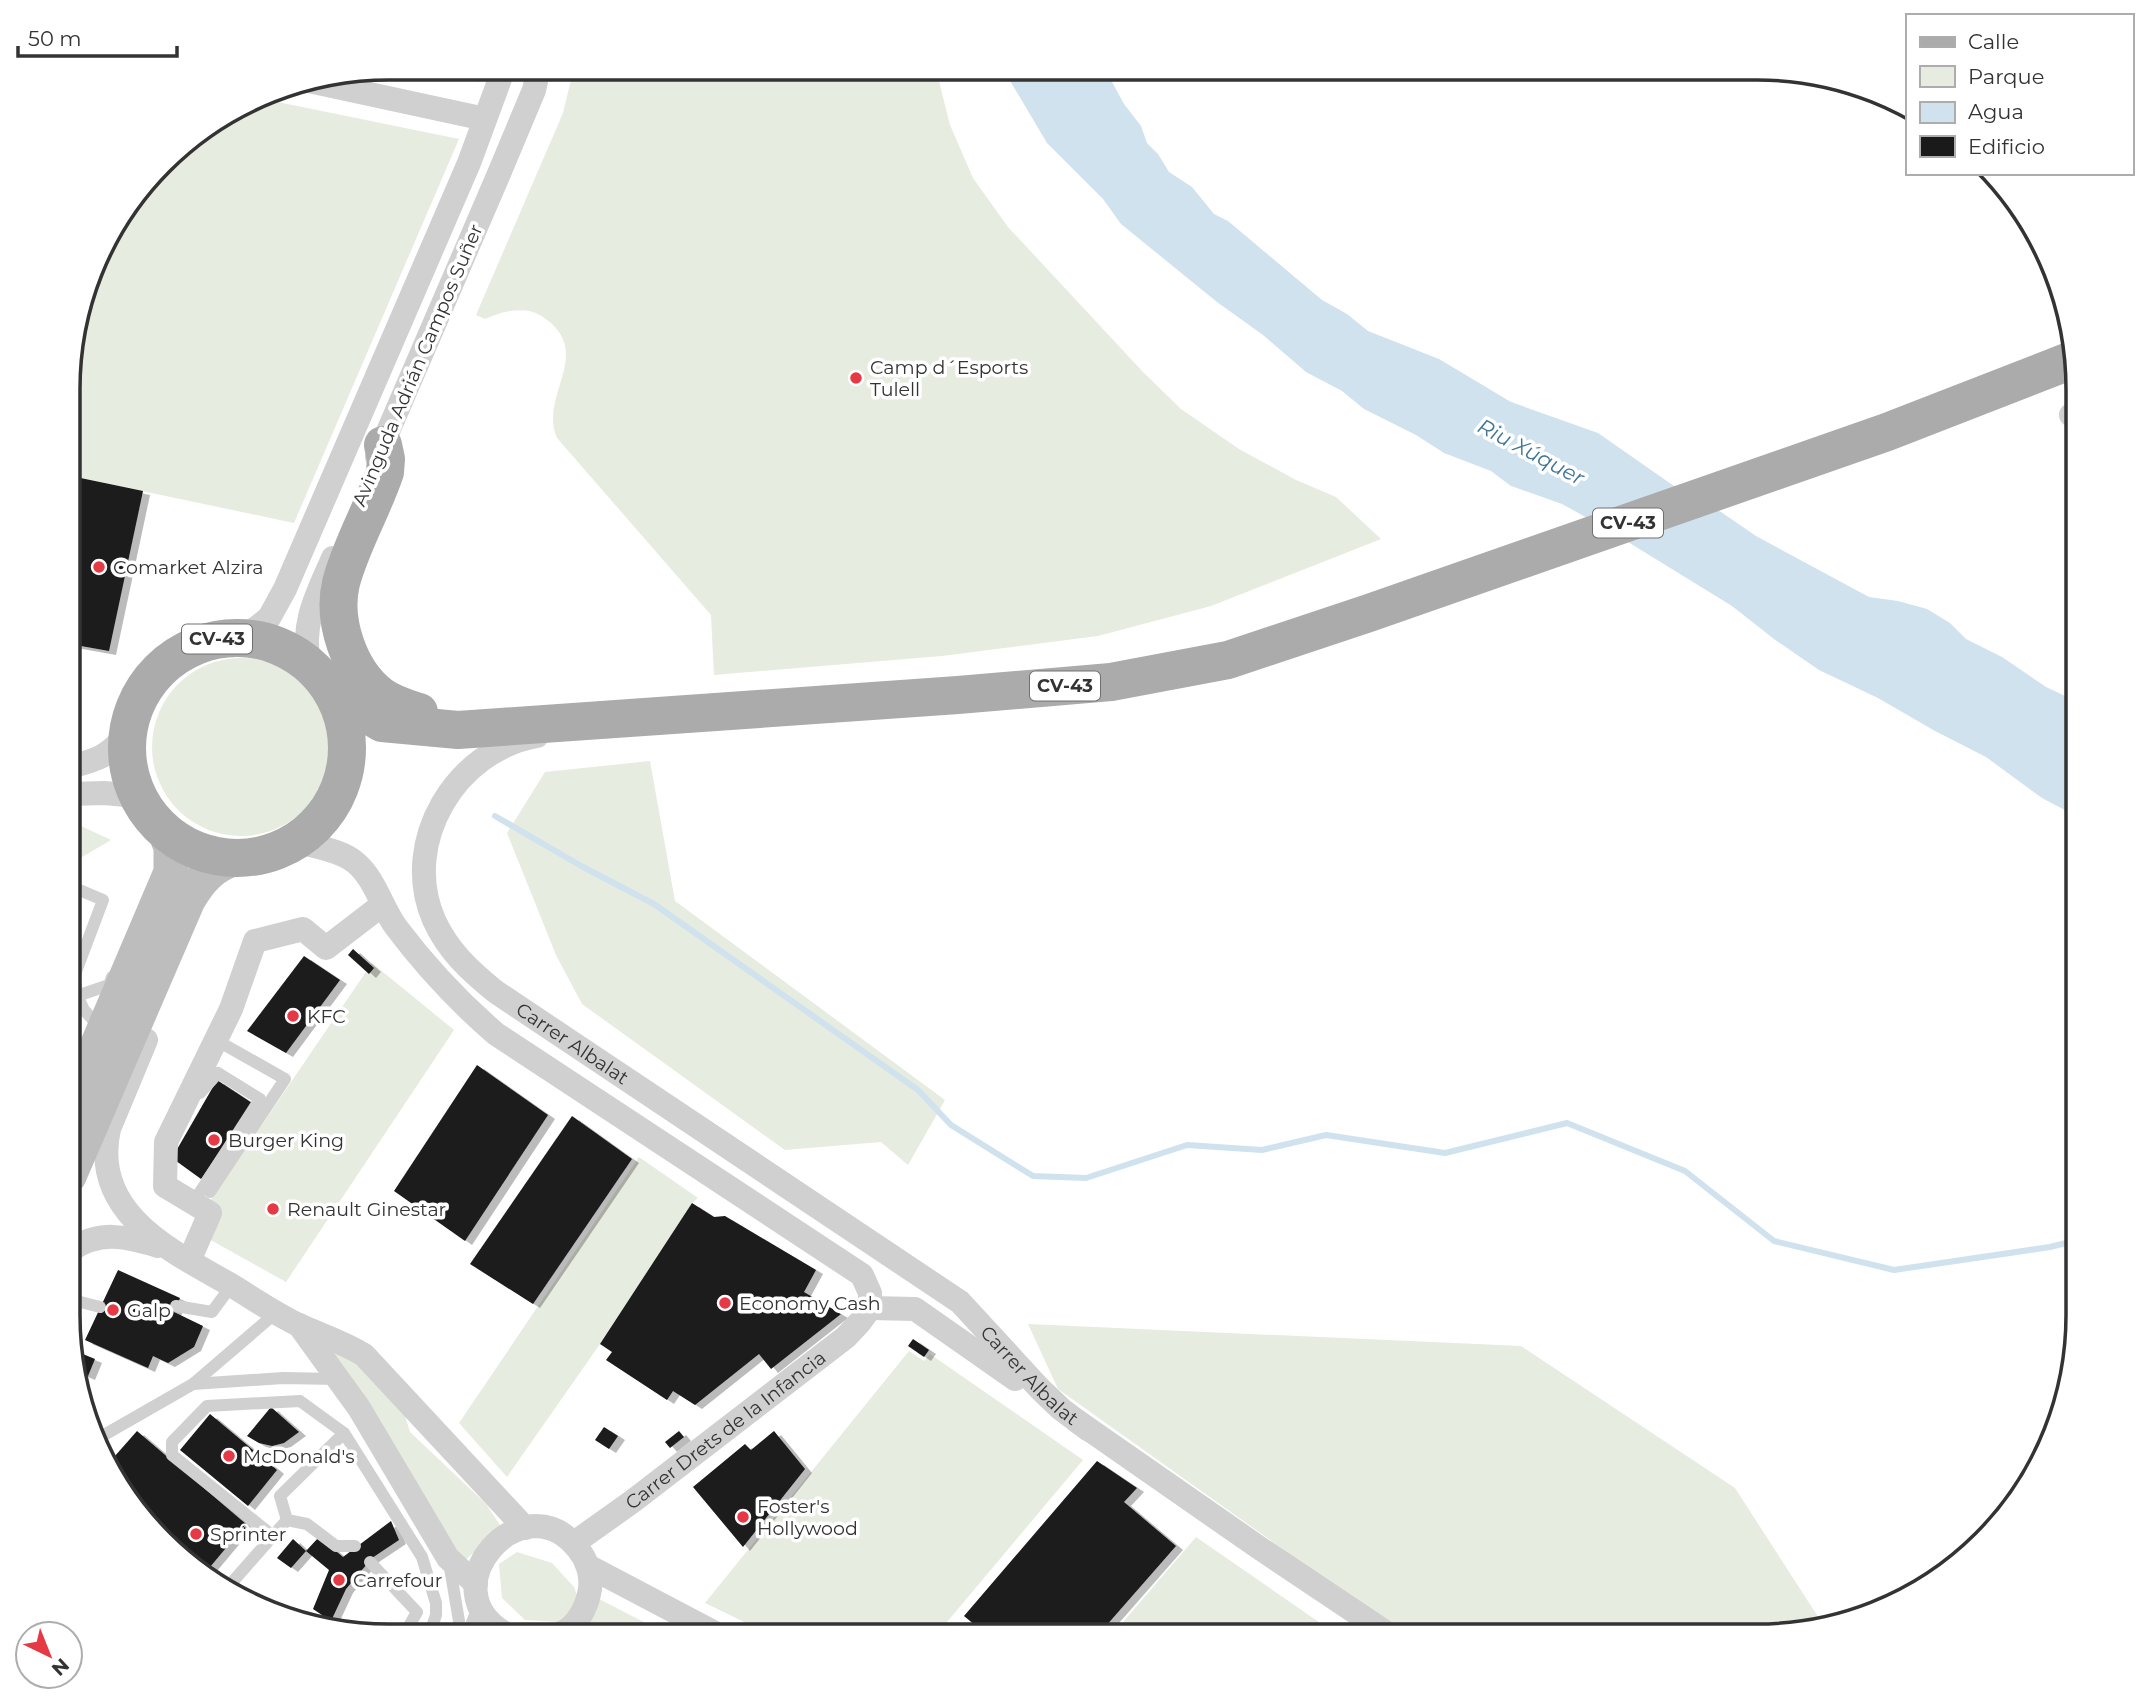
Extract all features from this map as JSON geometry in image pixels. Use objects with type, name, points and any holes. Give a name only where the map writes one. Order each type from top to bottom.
[{"type":"main road","name":"CV-43","points":[[341,783],[374,753],[400,743],[458,730],[1111,682],[1228,660],[1886,432],[2065,363]]},
{"type":"main road","points":[[383,445],[385,472],[345,572],[339,600],[347,649],[366,681],[380,695],[401,707],[424,714],[539,709],[638,717]]},
{"type":"main road","name":"CV-43","points":[[244,637],[279,645],[309,664],[334,695],[346,730],[346,765],[341,783],[330,806],[315,825],[296,841],[267,854],[236,859],[210,855],[187,847],[165,832],[149,816],[137,796],[127,766],[127,733],[136,701],[155,673],[180,652],[211,640],[244,637]]},
{"type":"main road","name":"CV-43","points":[[334,695],[382,723],[458,730]]},
{"type":"main road","points":[[80,1087],[171,872],[171,847],[165,832]]},
{"type":"main road","points":[[80,1151],[197,886],[208,871],[220,863],[236,859]]},
{"type":"street","name":"Avinguda Adrián Campos Suñer","points":[[244,637],[269,618],[285,589],[463,176],[500,80]]},
{"type":"street","name":"Avinguda Adrián Campos Suñer","points":[[309,664],[305,638],[308,622],[536,80]]},
{"type":"street","points":[[329,86],[485,119]]},
{"type":"street","name":"Carrer Albalat","points":[[753,709],[618,729],[529,738],[505,746],[481,760],[459,778],[432,825],[427,844],[425,881],[433,918],[447,945],[459,960],[496,992],[960,1302],[1040,1390],[1088,1430]]},
{"type":"street","points":[[80,764],[98,760],[117,747],[127,733]]},
{"type":"street","points":[[80,794],[137,796]]},
{"type":"street","name":"Carrer Albalat","points":[[296,841],[343,855],[356,862],[365,872],[395,926],[422,960],[474,1015],[496,1034],[862,1275],[870,1293],[870,1308],[915,1309],[1373,1624]]},
{"type":"street","points":[[189,1261],[210,1213],[166,1186],[166,1142],[231,1009],[255,941],[303,929],[326,948],[382,905]]},
{"type":"street","points":[[165,1248],[132,1219],[121,1203],[112,1185],[106,1143],[109,1129],[186,946],[181,917]]},
{"type":"street","points":[[80,1242],[99,1236],[125,1236],[165,1248],[299,1325],[342,1341],[364,1355],[525,1528]]},
{"type":"street","name":"Carrer Drets de la Infancia","points":[[574,1544],[634,1501],[846,1336],[870,1308]]},
{"type":"street","points":[[299,1325],[359,1408],[448,1558],[478,1594],[488,1619],[493,1624]]},
{"type":"street","points":[[478,1594],[478,1568],[491,1548],[509,1532],[542,1528],[559,1533],[574,1544],[588,1566],[591,1585],[587,1604],[573,1624]]},
{"type":"street","points":[[588,1566],[698,1624]]},
{"type":"lane","points":[[80,891],[103,901],[80,961]]},
{"type":"lane","points":[[80,995],[109,985],[113,976],[136,956]]},
{"type":"lane","points":[[80,1005],[95,1022],[102,1037]]},
{"type":"lane","points":[[197,1205],[285,1079],[216,1040]]},
{"type":"lane","points":[[176,1121],[183,1120],[218,1073],[260,1099],[197,1205]]},
{"type":"lane","points":[[176,1306],[212,1312],[231,1286]]},
{"type":"lane","points":[[80,1302],[100,1307]]},
{"type":"lane","points":[[105,1435],[193,1384],[277,1312]]},
{"type":"lane","points":[[193,1384],[283,1378],[338,1379]]},
{"type":"lane","points":[[273,1536],[172,1455],[172,1442],[206,1406],[300,1401],[344,1433],[422,1557],[436,1603],[433,1624]]},
{"type":"lane","points":[[287,1520],[280,1496],[344,1433]]},
{"type":"lane","points":[[233,1581],[287,1520]]},
{"type":"lane","points":[[287,1520],[307,1524],[336,1546],[355,1546]]},
{"type":"lane","points":[[448,1558],[458,1624]]},
{"type":"lane","points":[[370,1562],[417,1612],[410,1624]]},
{"type":"lane","points":[[470,1624],[478,1594]]},
{"type":"green space","name":"Camp d´Esports Tulell","points":[[571,80],[939,80],[950,125],[973,178],[1008,227],[1143,372],[1181,409],[1239,449],[1296,480],[1336,497],[1381,539],[1211,606],[1098,636],[942,656],[714,675],[711,615],[557,438],[553,422],[554,406],[566,360],[565,345],[558,331],[543,317],[529,311],[507,312],[485,319],[476,315],[563,113]]},
{"type":"green space","points":[[277,102],[459,139],[294,523],[80,478],[83,349],[91,309],[112,253],[144,201],[186,157],[235,122]]},
{"type":"green space","points":[[241,658],[258,659],[275,665],[304,684],[323,713],[329,730],[329,764],[323,781],[304,810],[275,829],[258,835],[241,836],[224,835],[207,829],[178,810],[159,781],[153,764],[152,747],[153,730],[159,713],[178,684],[207,665],[224,659]]},
{"type":"green space","points":[[650,761],[675,901],[945,1100],[908,1165],[881,1142],[785,1150],[582,1004],[556,955],[507,833],[545,772]]},
{"type":"green space","points":[[80,825],[111,840],[80,858]]},
{"type":"green space","points":[[372,963],[454,1030],[286,1282],[191,1229]]},
{"type":"green space","points":[[639,1157],[698,1198],[692,1203],[600,1344],[507,1477],[459,1423]]},
{"type":"green space","points":[[1028,1324],[1521,1346],[1735,1488],[1819,1618],[1758,1624],[1388,1624],[1058,1389]]},
{"type":"green space","points":[[334,1343],[400,1400],[410,1432],[486,1504],[502,1528],[464,1561],[361,1392],[325,1351]]},
{"type":"green space","points":[[909,1351],[924,1361],[930,1354],[1083,1460],[945,1624],[748,1624],[705,1603]]},
{"type":"green space","points":[[1196,1537],[1322,1624],[1121,1624]]},
{"type":"green space","points":[[517,1552],[552,1563],[574,1587],[576,1605],[558,1622],[525,1620],[502,1598],[499,1564]]},
{"type":"green space","points":[[597,1598],[648,1624],[584,1624]]},
{"type":"water","name":"Riu Xúquer","points":[[1010,80],[1111,80],[1124,104],[1141,126],[1147,143],[1158,154],[1169,172],[1192,187],[1214,214],[1228,221],[1322,300],[1347,314],[1368,331],[1439,359],[1511,402],[1598,433],[1674,486],[1721,512],[1756,536],[1869,597],[1927,609],[1950,623],[1966,639],[2002,657],[2046,687],[2066,696],[2066,811],[2042,798],[1986,757],[1878,698],[1819,670],[1732,606],[1602,526],[1562,504],[1511,486],[1491,471],[1444,453],[1416,435],[1364,409],[1342,391],[1306,372],[1121,224],[1103,199],[1047,143]]},
{"type":"building","name":"Comarket Alzira","points":[[80,478],[143,491],[109,651],[80,646]]},
{"type":"building","points":[[353,949],[374,968],[369,974],[348,955]]},
{"type":"building","points":[[304,956],[340,980],[286,1053],[247,1031]]},
{"type":"building","points":[[477,1065],[548,1115],[465,1241],[394,1191]]},
{"type":"building","points":[[217,1080],[252,1103],[201,1179],[172,1158]]},
{"type":"building","points":[[572,1116],[632,1159],[533,1304],[470,1264]]},
{"type":"building","name":"Economy Cash","points":[[692,1203],[714,1217],[725,1216],[816,1270],[804,1292],[841,1314],[771,1369],[759,1354],[695,1405],[673,1391],[667,1400],[606,1360],[612,1352],[600,1344]]},
{"type":"building","points":[[118,1270],[180,1298],[174,1312],[203,1326],[194,1347],[168,1363],[153,1356],[148,1368],[85,1340]]},
{"type":"building","points":[[913,1339],[929,1350],[924,1357],[908,1346]]},
{"type":"building","points":[[83,1354],[95,1359],[88,1376],[86,1375]]},
{"type":"building","points":[[271,1407],[299,1432],[284,1443],[272,1446],[247,1436]]},
{"type":"building","points":[[210,1414],[277,1470],[248,1506],[180,1450]]},
{"type":"building","points":[[604,1427],[618,1436],[609,1449],[595,1440]]},
{"type":"building","points":[[137,1431],[246,1524],[211,1566],[186,1547],[157,1518],[144,1503],[115,1456]]},
{"type":"building","points":[[679,1431],[684,1437],[670,1448],[665,1442]]},
{"type":"building","name":"Foster's Hollywood","points":[[774,1431],[805,1469],[743,1547],[693,1487],[745,1444],[751,1450]]},
{"type":"building","points":[[1097,1461],[1137,1488],[1124,1502],[1176,1546],[1108,1624],[974,1624],[964,1616]]},
{"type":"building","name":"Carrefour","points":[[391,1521],[399,1540],[372,1558],[346,1589],[332,1618],[313,1609],[329,1570],[306,1551],[319,1537],[343,1557]]},
{"type":"building","points":[[293,1539],[306,1551],[291,1568],[277,1558]]},
{"type":"waterway","points":[[495,816],[654,904],[918,1090],[951,1125],[1033,1176],[1086,1178],[1187,1145],[1262,1150],[1326,1135],[1445,1153],[1567,1123],[1685,1171],[1774,1241],[1894,1270],[2066,1243]]},
{"type":"place","name":"Camp d´Esports Tulell","points":[[856,378]]},
{"type":"place","name":"Comarket Alzira","points":[[99,567]]},
{"type":"place","name":"KFC","points":[[293,1016]]},
{"type":"place","name":"Burger King","points":[[214,1140]]},
{"type":"place","name":"Renault Ginestar","points":[[273,1209]]},
{"type":"place","name":"Economy Cash","points":[[725,1303]]},
{"type":"place","name":"Galp","points":[[113,1310]]},
{"type":"place","name":"McDonald's","points":[[229,1456]]},
{"type":"place","name":"Foster's Hollywood","points":[[743,1517]]},
{"type":"place","name":"Sprinter","points":[[196,1534]]},
{"type":"place","name":"Carrefour","points":[[339,1580]]}]
